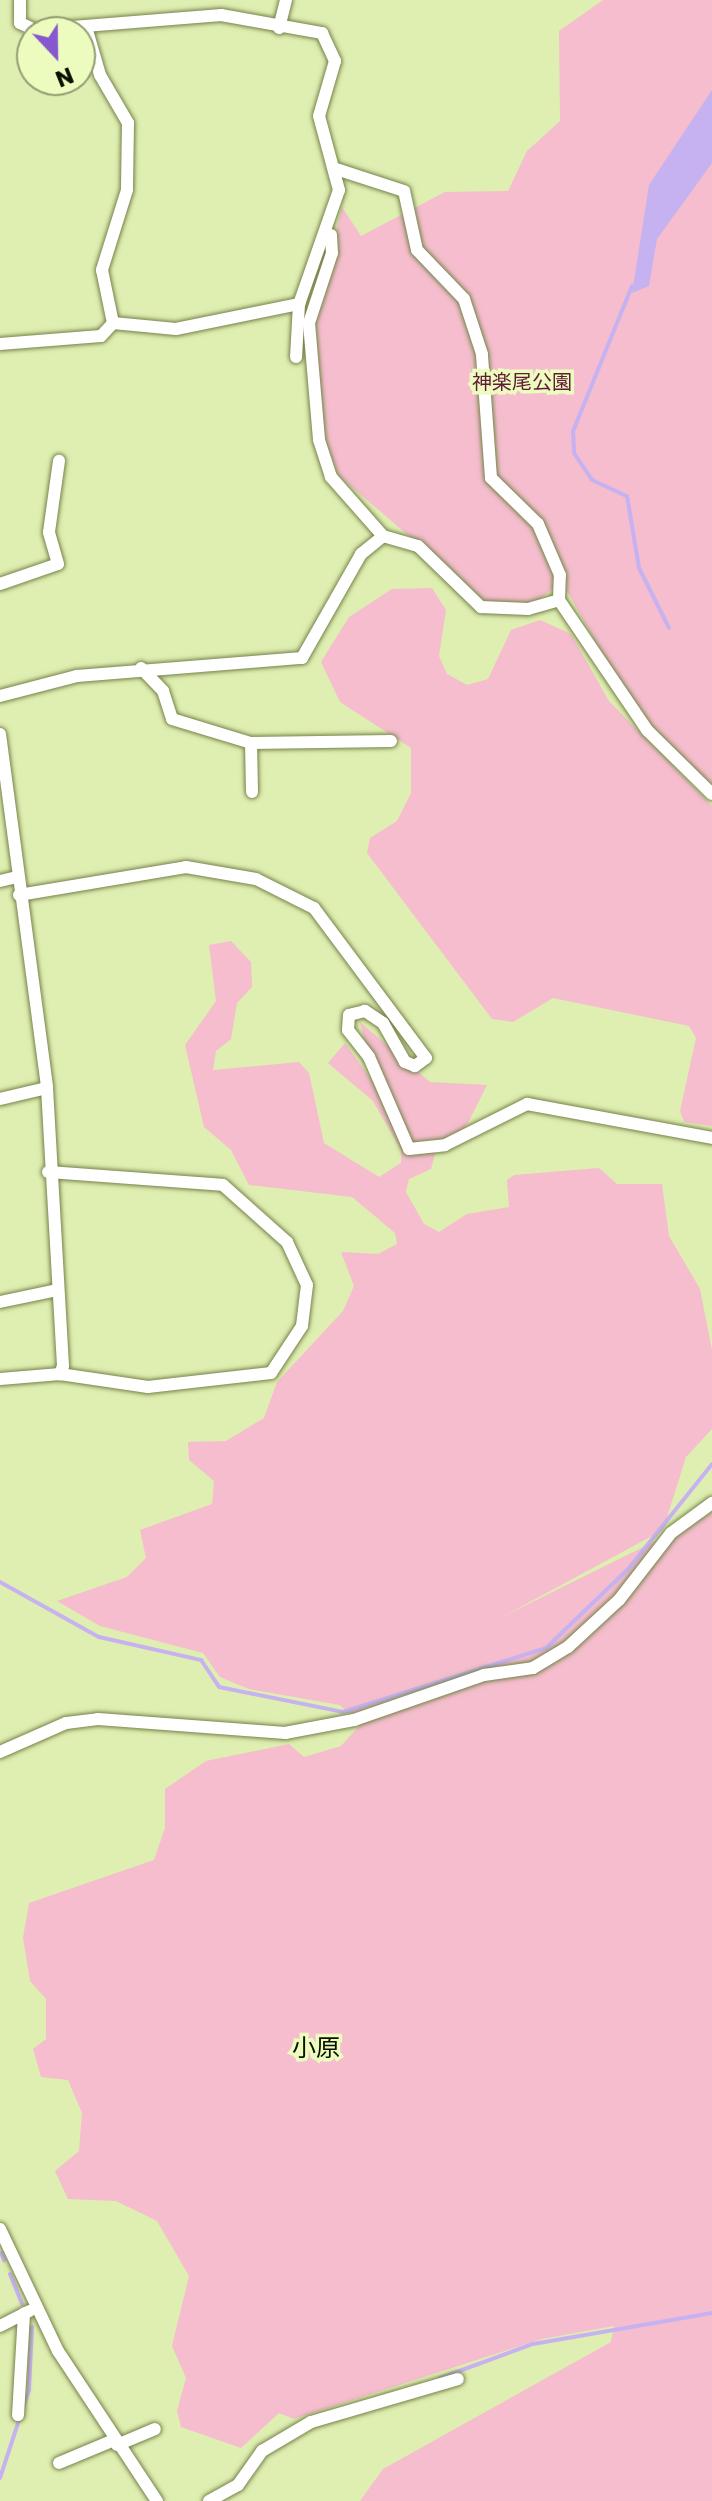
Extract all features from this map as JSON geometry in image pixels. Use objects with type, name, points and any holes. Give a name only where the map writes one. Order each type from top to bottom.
[{"type":"street","points":[[279,28],[286,0]]},
{"type":"street","points":[[96,26],[221,15],[279,28],[322,33],[332,48],[319,116],[336,169],[330,231],[332,253],[309,323],[319,440],[331,477],[383,536],[418,546],[481,607],[528,609],[559,600]]},
{"type":"street","points":[[96,61],[100,75],[128,123],[127,190],[102,270],[113,323]]},
{"type":"street","points":[[336,169],[404,191],[417,250],[464,299],[482,354],[491,478],[538,524],[560,575],[559,600],[647,730],[712,794]]},
{"type":"street","points":[[296,357],[299,304],[330,231]]},
{"type":"street","points":[[113,323],[176,329],[299,304]]},
{"type":"street","points":[[0,344],[101,336],[113,323]]},
{"type":"street","points":[[0,584],[58,564],[49,532],[59,461]]},
{"type":"street","points":[[0,696],[141,668],[302,658],[361,554],[383,536]]},
{"type":"street","points":[[141,668],[163,691],[172,719],[251,743],[391,741]]},
{"type":"street","points":[[0,734],[47,1088],[48,1172],[60,1374]]},
{"type":"street","points":[[251,743],[252,792]]},
{"type":"street","points":[[19,895],[186,867],[256,879],[314,908],[426,1058],[405,1062],[383,1023],[365,1011],[349,1015],[348,1030],[369,1057],[409,1149],[445,1145],[527,1104],[712,1138]]},
{"type":"street","points":[[0,881],[17,877]]},
{"type":"street","points":[[0,1099],[47,1088]]},
{"type":"street","points":[[0,1379],[60,1374],[148,1387],[271,1373],[302,1326],[307,1285],[287,1242],[223,1185],[48,1172]]},
{"type":"street","points":[[0,1302],[57,1290]]},
{"type":"street","points":[[0,1752],[66,1723],[98,1719],[285,1733],[354,1720],[484,1675],[533,1668],[568,1647],[619,1600],[671,1533],[712,1503]]},
{"type":"street","points":[[0,2229],[30,2310],[157,2501]]},
{"type":"street","points":[[0,2326],[30,2310]]},
{"type":"street","points":[[18,2415],[30,2310]]},
{"type":"street","points":[[209,2501],[238,2485],[262,2451],[311,2422],[458,2379]]},
{"type":"street","points":[[59,2463],[155,2429]]},
{"type":"green space","name":"神楽尾公園","points":[[603,0],[712,0],[712,786],[668,747],[622,688],[567,591],[553,589],[534,603],[487,603],[339,476],[327,446],[311,338],[342,207],[361,236],[445,192],[508,191],[527,151],[560,121],[559,31]]},
{"type":"green space","points":[[432,588],[446,610],[439,656],[447,674],[467,685],[488,679],[511,630],[540,620],[571,634],[609,701],[712,806],[712,1126],[684,1122],[680,1111],[696,1038],[689,1026],[553,998],[513,1022],[492,1019],[367,853],[370,838],[397,821],[411,793],[411,748],[340,702],[321,662],[349,617],[392,589]]},
{"type":"green space","points":[[231,941],[251,962],[252,987],[237,1003],[231,1039],[216,1051],[213,1070],[299,1062],[309,1073],[324,1143],[379,1177],[401,1163],[401,1150],[373,1101],[328,1063],[345,1043],[375,1085],[360,1022],[430,1082],[487,1085],[466,1127],[437,1147],[431,1169],[409,1179],[406,1192],[424,1224],[439,1232],[467,1214],[509,1207],[507,1180],[514,1175],[599,1168],[617,1184],[662,1184],[669,1236],[700,1289],[712,1350],[712,1429],[686,1457],[663,1530],[500,1618],[712,1513],[712,2501],[360,2501],[383,2469],[611,2342],[614,2326],[542,2339],[294,2419],[279,2413],[241,2448],[181,2427],[177,2411],[186,2378],[172,2346],[189,2276],[157,2221],[116,2201],[68,2199],[55,2171],[79,2151],[82,2113],[68,2080],[41,2077],[33,2049],[46,2039],[46,1999],[30,1981],[23,1938],[29,1903],[154,1860],[165,1828],[165,1789],[206,1761],[289,1744],[304,1757],[341,1746],[360,1725],[340,1705],[249,1689],[220,1677],[203,1653],[100,1626],[57,1601],[127,1577],[146,1558],[140,1530],[212,1504],[214,1481],[189,1460],[188,1442],[226,1441],[264,1418],[277,1382],[343,1311],[354,1286],[341,1252],[378,1254],[397,1244],[395,1233],[352,1197],[249,1185],[231,1150],[204,1127],[185,1045],[216,1001],[209,945]]},
{"type":"shaded area","points":[[712,90],[712,163],[657,239],[649,286],[632,293],[649,185]]},
{"type":"waterway","points":[[632,286],[573,431],[574,453],[592,480],[627,496],[639,568],[669,628]]},
{"type":"waterway","points":[[0,1582],[99,1637],[201,1660],[219,1687],[343,1712],[546,1648],[628,1569],[712,1464]]},
{"type":"waterway","points":[[1,2253],[4,2260]]},
{"type":"waterway","points":[[10,2274],[22,2304]]},
{"type":"waterway","points":[[440,2378],[533,2344],[712,2313]]},
{"type":"waterway","points":[[0,2478],[29,2390],[32,2327]]},
{"type":"district","name":"小原","points":[[316,2048]]}]
